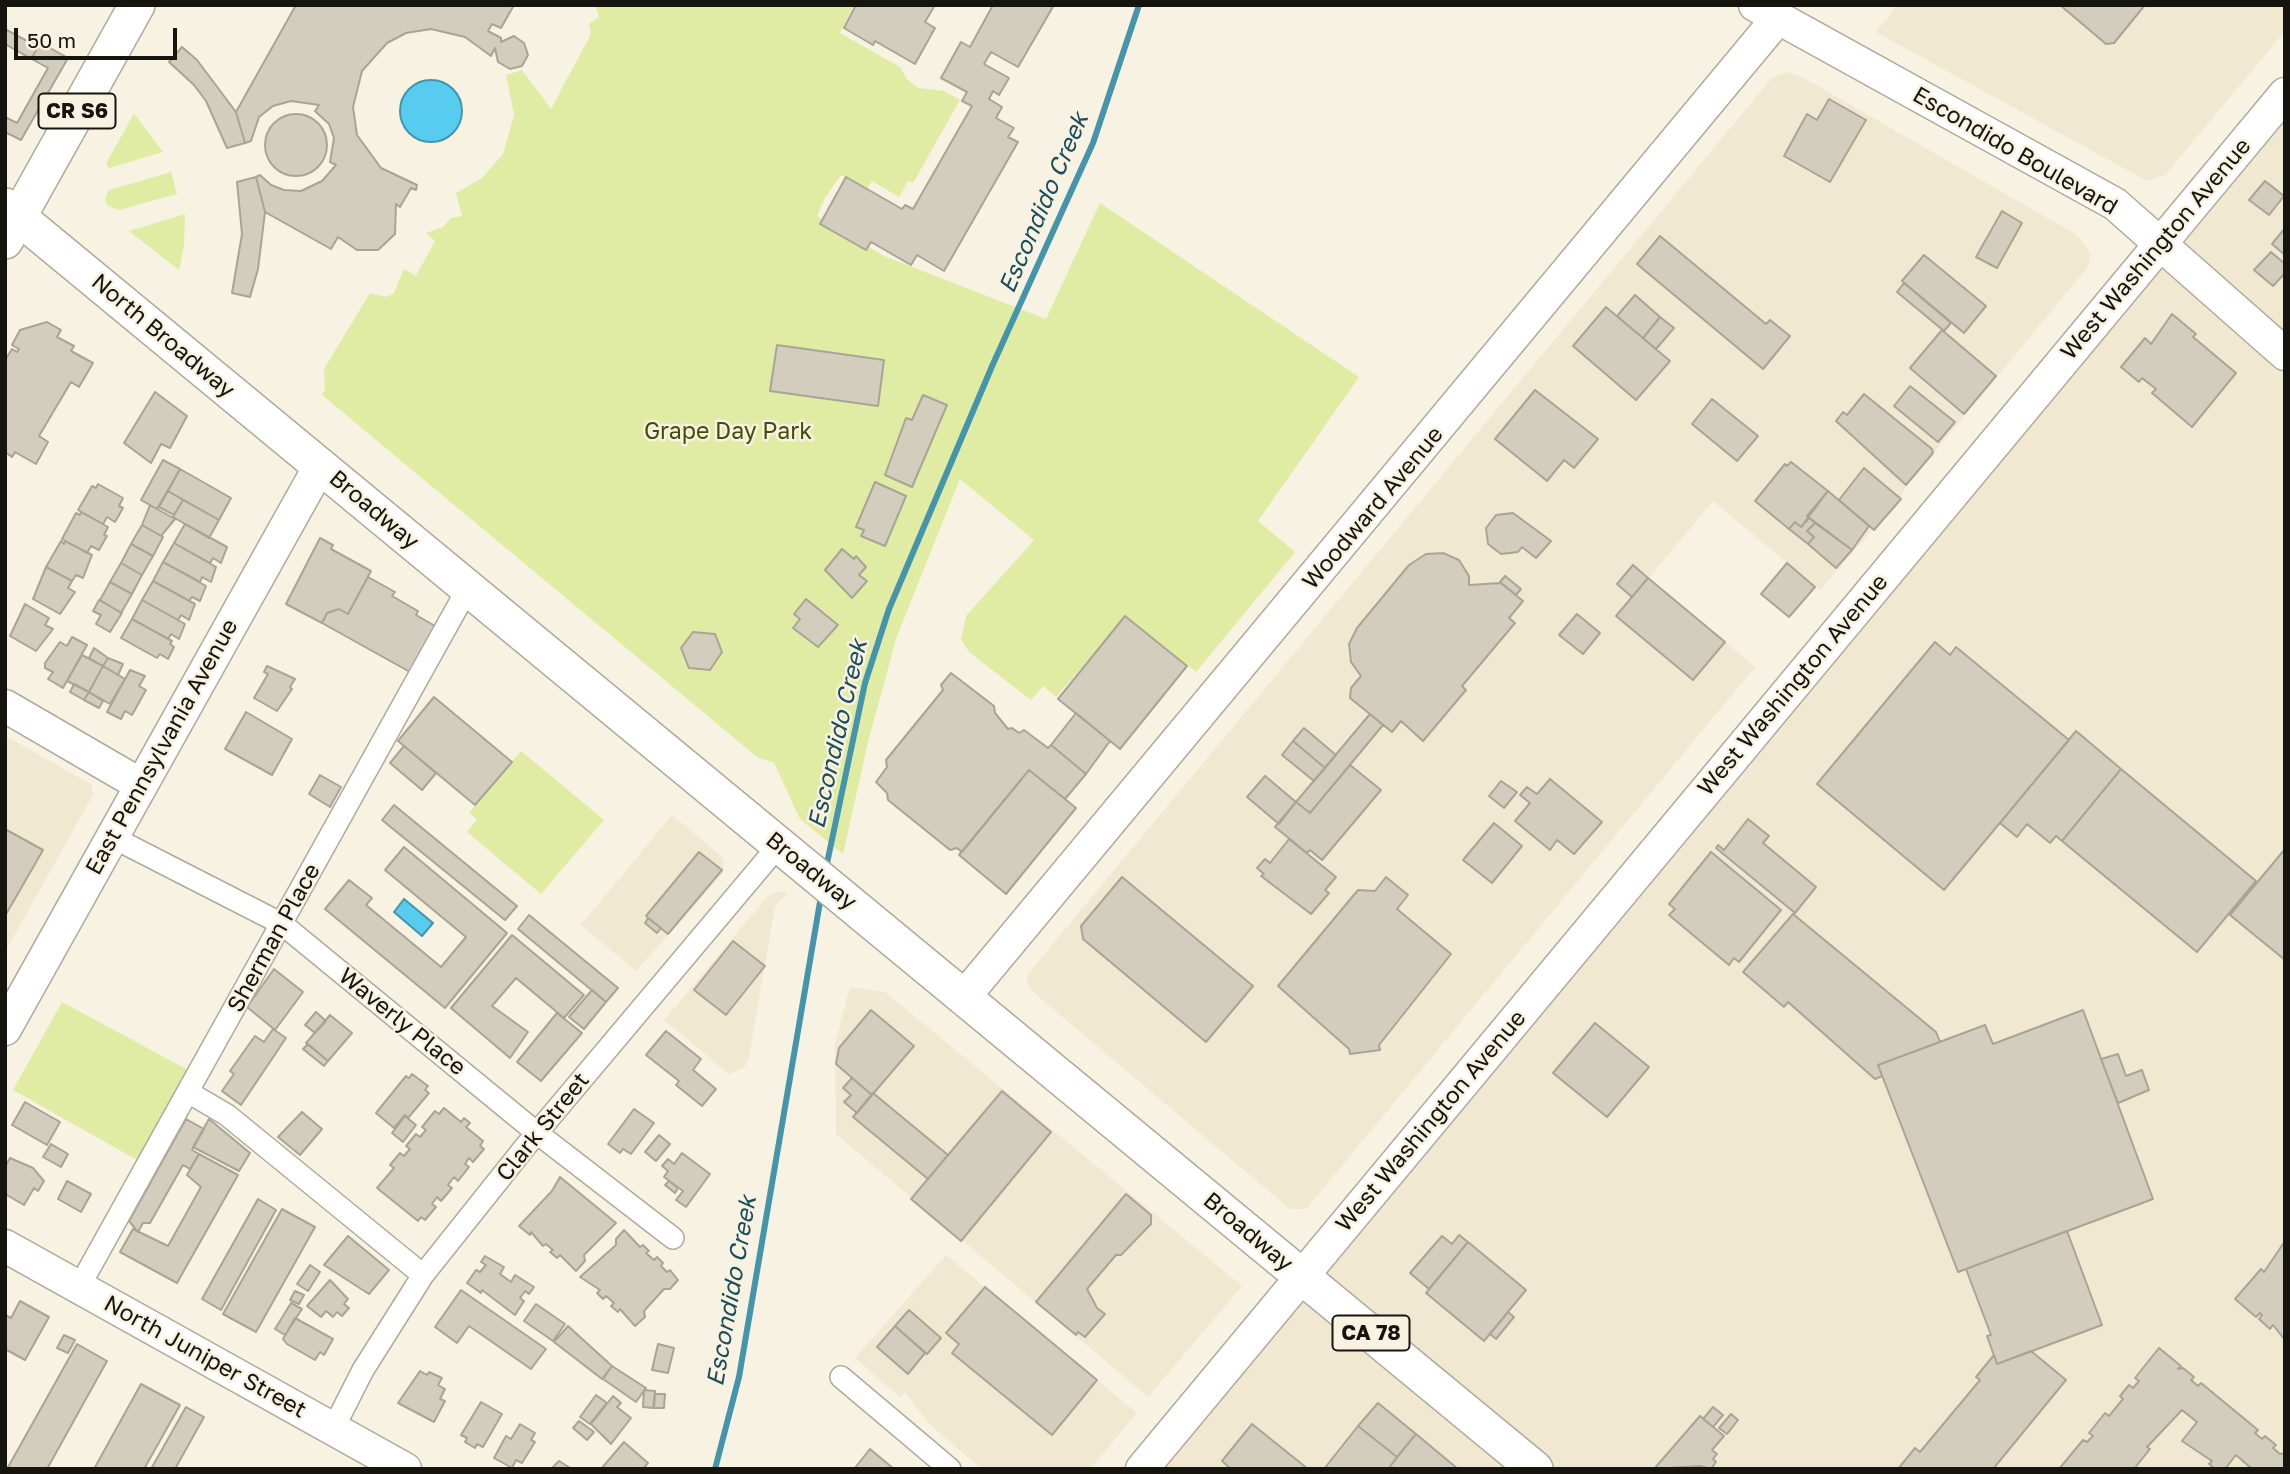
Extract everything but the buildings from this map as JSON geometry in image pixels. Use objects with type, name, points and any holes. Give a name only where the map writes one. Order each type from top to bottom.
[{"type":"main road","name":"CR S6","points":[[10,221],[136,5]]},
{"type":"main road","name":"North Broadway","points":[[10,221],[320,466]]},
{"type":"main road","name":"Broadway","points":[[320,466],[1302,1277]]},
{"type":"main road","name":"CA 78","points":[[1302,1277],[1535,1469]]},
{"type":"street","name":"Escondido Boulevard","points":[[1773,9],[2115,204],[2285,354]]},
{"type":"street","name":"Woodward Avenue","points":[[964,996],[1773,9]]},
{"type":"street","name":"West Washington Avenue","points":[[1142,1469],[2285,94]]},
{"type":"street","name":"East Pennsylvania Avenue","points":[[5,1029],[320,466]]},
{"type":"street","name":"Sherman Place","points":[[79,1287],[468,588]]},
{"type":"street","points":[[5,706],[141,785]]},
{"type":"street","name":"Waverly Place","points":[[112,837],[282,924],[537,1133],[673,1238]]},
{"type":"street","name":"Clark Street","points":[[333,1429],[363,1370],[423,1275],[537,1133],[791,855]]},
{"type":"street","points":[[188,1093],[227,1115],[423,1275]]},
{"type":"street","name":"North Juniper Street","points":[[5,1246],[404,1469]]},
{"type":"street","points":[[841,1377],[950,1469]]},
{"type":"shaded area","points":[[1897,5],[2285,5],[2285,31],[2165,175],[2147,181],[1876,32]]},
{"type":"shaded area","points":[[1787,72],[1802,77],[2077,235],[2090,253],[2088,267],[1907,485],[1900,498],[1820,590],[1713,501],[1649,578],[1755,667],[1306,1209],[1290,1209],[1033,992],[1028,986],[1027,975],[1772,78]]},
{"type":"shaded area","points":[[2285,94],[2285,1469],[1142,1469]]},
{"type":"shaded area","points":[[5,736],[91,784],[93,795],[5,952]]},
{"type":"shaded area","points":[[672,815],[720,855],[724,860],[723,873],[636,971],[581,925]]},
{"type":"shaded area","points":[[780,891],[788,893],[775,906],[749,1057],[744,1068],[729,1074],[664,1020],[768,896]]},
{"type":"shaded area","points":[[850,987],[885,992],[1242,1286],[1148,1397],[836,1134],[835,1044]]},
{"type":"shaded area","points":[[946,1255],[1137,1413],[1090,1469],[982,1469],[929,1424],[905,1392],[900,1397],[855,1358]]},
{"type":"green space","name":"Grape Day Park","points":[[595,5],[854,5],[840,33],[900,67],[907,79],[918,88],[944,91],[960,100],[913,183],[908,181],[899,197],[872,181],[867,189],[841,175],[825,198],[817,216],[884,256],[1046,319],[1100,203],[1359,377],[1258,521],[1295,552],[1196,672],[1126,616],[1056,697],[1043,686],[1031,700],[969,652],[961,639],[966,616],[1034,540],[960,479],[896,639],[868,742],[843,854],[800,819],[774,763],[757,757],[322,395],[325,389],[324,369],[370,293],[386,297],[394,293],[404,269],[416,276],[435,241],[426,233],[443,227],[451,218],[462,216],[456,193],[482,178],[503,154],[514,115],[506,75],[522,70],[551,109],[591,34],[589,24],[599,17]]},
{"type":"green space","points":[[134,113],[163,152],[109,168],[106,164]]},
{"type":"green space","points":[[171,172],[177,194],[119,210],[107,205],[105,199],[109,190]]},
{"type":"green space","points":[[185,214],[184,246],[179,270],[129,231]]},
{"type":"green space","points":[[521,751],[604,820],[541,894],[467,832],[477,819],[469,813]]},
{"type":"green space","points":[[62,1002],[188,1070],[137,1160],[13,1090]]},
{"type":"water","points":[[431,80],[453,89],[462,111],[453,133],[431,142],[409,133],[400,111],[409,89]]},
{"type":"water","points":[[404,899],[433,923],[422,936],[394,912]]},
{"type":"waterway","name":"Escondido Creek","points":[[826,868],[865,683],[889,609],[993,364],[1093,143],[1139,5]]},
{"type":"waterway","name":"Escondido Creek","points":[[715,1469],[739,1377],[821,896]]}]
